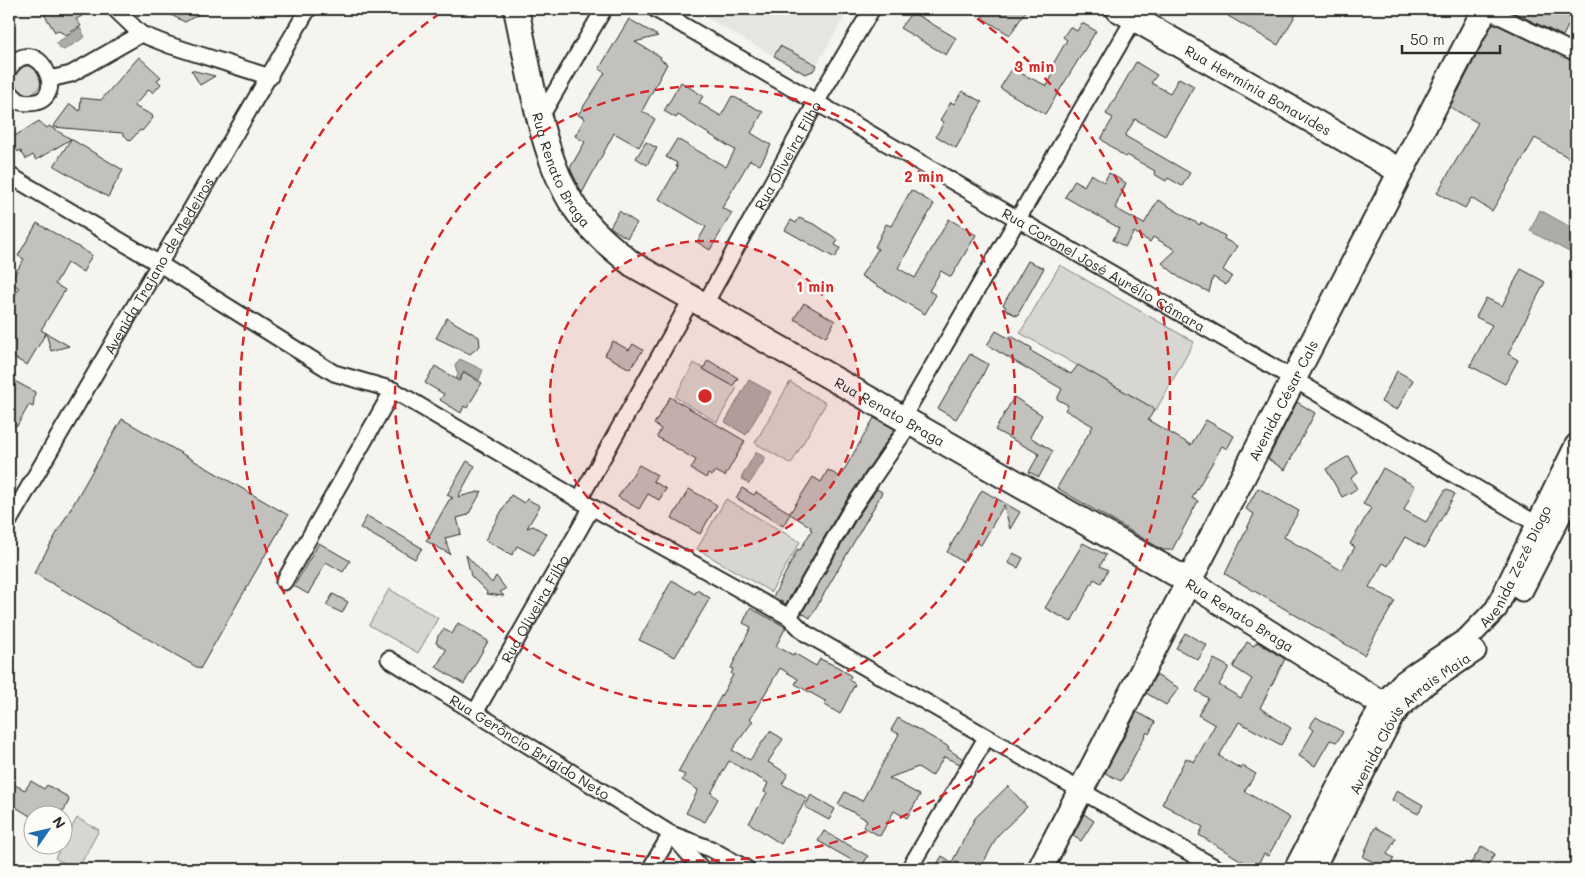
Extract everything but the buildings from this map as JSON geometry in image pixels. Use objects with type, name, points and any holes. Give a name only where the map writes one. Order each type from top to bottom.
[{"type":"main road","name":"Rua Renato Braga","points":[[516,9],[552,164],[572,202],[583,218],[632,264],[907,419],[1182,578],[1389,708]]},
{"type":"main road","name":"Avenida César Cals","points":[[1395,168],[1469,9]]},
{"type":"main road","name":"Avenida César Cals","points":[[1073,788],[1395,168],[1485,9]]},
{"type":"main road","name":"Rua Hermínia Bonavides","points":[[1131,12],[1395,168]]},
{"type":"main road","name":"Avenida Zezé Diogo","points":[[1389,708],[1409,677],[1467,639],[1484,624],[1496,609],[1544,528],[1576,445]]},
{"type":"main road","points":[[1544,528],[1576,484]]},
{"type":"main road","name":"Avenida Clóvis Arrais Maia","points":[[1295,869],[1364,736],[1389,708]]},
{"type":"main road","name":"Avenida Clóvis Arrais Maia","points":[[1313,869],[1389,708]]},
{"type":"main road","points":[[1025,869],[1073,788]]},
{"type":"main road","points":[[1040,869],[1073,788]]},
{"type":"street","points":[[115,9],[141,34],[169,45],[270,77]]},
{"type":"street","name":"Avenida Trajano de Medeiros","points":[[9,521],[158,262],[270,77],[308,9]]},
{"type":"street","points":[[540,118],[604,9]]},
{"type":"street","name":"Rua Coronel José Aurélio Câmara","points":[[655,9],[817,101],[1544,528]]},
{"type":"street","name":"Rua Oliveira Filho","points":[[476,711],[586,503],[699,301],[872,9]]},
{"type":"street","points":[[1485,9],[1576,53]]},
{"type":"street","points":[[789,617],[849,513],[907,419],[1131,12]]},
{"type":"street","points":[[50,79],[71,74],[141,34]]},
{"type":"street","points":[[9,69],[17,61],[32,58],[45,66],[50,79],[47,93],[35,102],[20,102],[9,92]]},
{"type":"street","points":[[9,175],[158,262],[334,372],[393,390],[586,503],[789,617],[805,633],[1073,788],[1218,869]]},
{"type":"street","points":[[284,582],[393,390]]},
{"type":"street","name":"Rua Gerôncio Brígido Neto","points":[[389,659],[476,711],[671,834],[711,849],[747,869]]},
{"type":"street","points":[[909,869],[986,738]]},
{"type":"street","points":[[650,869],[671,834]]},
{"type":"street","name":"Rua Gerôncio Brígido Neto","points":[[671,834],[702,869]]},
{"type":"shaded area","points":[[691,9],[849,9],[813,71],[805,74]]},
{"type":"shaded area","points":[[80,28],[85,37],[64,50],[56,43]]},
{"type":"shaded area","points":[[27,66],[37,70],[41,80],[37,90],[27,94],[17,90],[13,80],[17,70]]},
{"type":"shaded area","points":[[1540,210],[1576,230],[1576,243],[1571,253],[1530,231]]},
{"type":"shaded area","points":[[1060,265],[1194,342],[1156,410],[1020,333]]},
{"type":"shaded area","points":[[460,359],[483,370],[479,380],[464,372],[458,382],[455,380],[458,375],[455,365]]},
{"type":"shaded area","points":[[694,363],[737,388],[717,422],[675,397]]},
{"type":"shaded area","points":[[749,380],[771,392],[746,435],[725,422]]},
{"type":"shaded area","points":[[790,382],[826,403],[791,464],[755,443]]},
{"type":"shaded area","points":[[756,452],[766,458],[749,484],[741,478]]},
{"type":"shaded area","points":[[726,499],[800,542],[771,592],[697,549]]},
{"type":"shaded area","points":[[389,589],[438,618],[418,653],[369,625]]},
{"type":"shaded area","points":[[77,818],[99,830],[78,869],[55,858],[56,856],[72,856],[72,827]]}]
